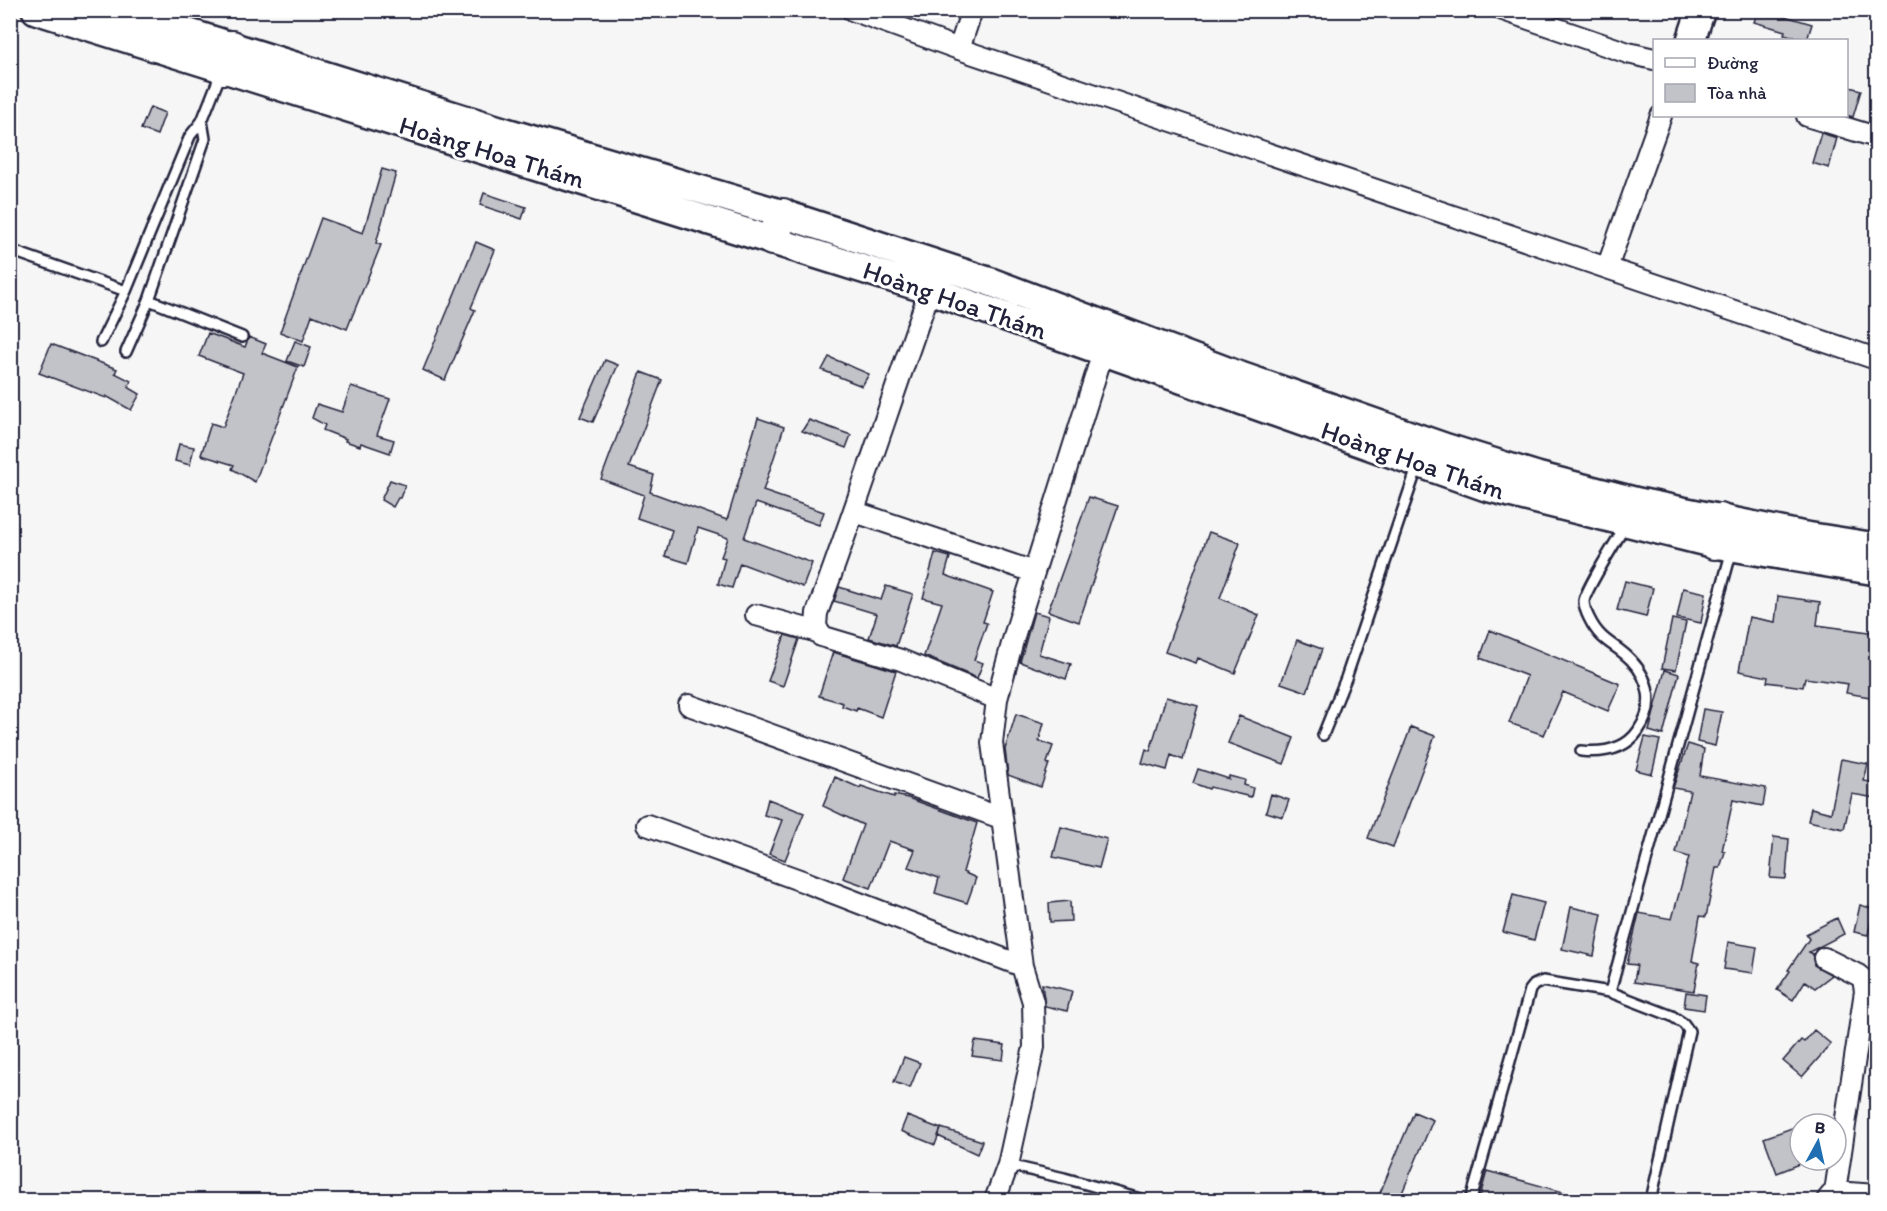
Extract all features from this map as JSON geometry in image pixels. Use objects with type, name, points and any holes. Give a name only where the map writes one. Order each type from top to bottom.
[{"type":"main road","name":"Hoàng Hoa Thám","points":[[36,10],[227,57],[496,129],[777,227],[930,290],[1486,487],[1627,523],[1722,537],[1876,571]]},
{"type":"main road","name":"Hoàng Hoa Thám","points":[[116,10],[163,18],[227,57]]},
{"type":"main road","points":[[1691,39],[1701,10]]},
{"type":"main road","name":"Hoàng Hoa Thám","points":[[777,227],[988,281],[1232,373],[1447,448],[1537,476],[1638,502],[1722,537],[1800,535],[1876,548]]},
{"type":"street","points":[[852,10],[959,49],[1876,359]]},
{"type":"street","points":[[959,49],[972,10]]},
{"type":"street","points":[[1503,10],[1628,53],[1653,59]]},
{"type":"street","points":[[1607,268],[1661,117]]},
{"type":"street","points":[[1810,117],[1876,137]]},
{"type":"street","points":[[930,290],[890,402],[855,512],[817,612],[816,626],[821,636],[901,660],[996,699]]},
{"type":"street","points":[[995,1200],[1008,1165],[1034,1047],[1033,1002],[1022,966],[1000,818],[992,743],[996,699],[1103,352]]},
{"type":"street","points":[[855,512],[1034,572]]},
{"type":"street","points":[[756,615],[818,632]]},
{"type":"street","points":[[689,705],[1000,818]]},
{"type":"street","points":[[647,825],[805,882],[1022,966]]},
{"type":"street","points":[[1824,958],[1863,979],[1865,991],[1831,1196],[1876,1195]]},
{"type":"lane","points":[[102,342],[126,291],[190,136],[202,121],[227,57]]},
{"type":"lane","points":[[126,352],[149,300],[205,139],[202,121]]},
{"type":"lane","points":[[10,250],[126,291]]},
{"type":"lane","points":[[149,300],[242,337]]},
{"type":"lane","points":[[1323,735],[1346,678],[1419,464]]},
{"type":"lane","points":[[1581,752],[1602,753],[1627,741],[1636,733],[1645,719],[1650,702],[1649,689],[1644,677],[1631,659],[1603,639],[1593,627],[1584,600],[1627,523]]},
{"type":"lane","points":[[1610,992],[1722,537]]},
{"type":"lane","points":[[1471,1200],[1530,990],[1534,985],[1543,981],[1610,992],[1672,1016],[1684,1024],[1689,1031],[1651,1200]]},
{"type":"lane","points":[[1008,1165],[1143,1200]]},
{"type":"building","points":[[1758,10],[1764,10],[1812,24],[1807,39],[1803,39],[1754,22]]},
{"type":"building","points":[[1848,87],[1861,90],[1853,117],[1848,116]]},
{"type":"building","points":[[150,107],[165,113],[157,135],[141,129]]},
{"type":"building","points":[[1821,133],[1837,138],[1829,168],[1812,163]]},
{"type":"building","points":[[382,169],[396,173],[376,243],[381,245],[347,329],[312,315],[303,341],[280,332],[321,218],[363,233]]},
{"type":"building","points":[[484,193],[526,207],[522,219],[480,205]]},
{"type":"building","points":[[476,242],[495,250],[471,308],[475,310],[445,380],[423,370]]},
{"type":"building","points":[[208,333],[245,347],[249,337],[266,344],[262,353],[298,367],[255,482],[232,469],[234,465],[201,455],[211,423],[223,427],[243,373],[199,356]]},
{"type":"building","points":[[295,341],[311,347],[304,367],[287,361]]},
{"type":"building","points":[[51,344],[117,369],[115,373],[131,381],[128,387],[140,394],[131,410],[106,396],[106,398],[39,373]]},
{"type":"building","points":[[829,357],[869,374],[862,386],[822,370]]},
{"type":"building","points":[[605,360],[618,365],[593,422],[580,417]]},
{"type":"building","points":[[641,372],[662,380],[629,467],[654,475],[650,492],[727,520],[758,418],[784,427],[763,491],[824,512],[819,525],[756,503],[744,538],[812,563],[803,587],[740,563],[732,588],[718,584],[725,558],[721,557],[728,538],[698,528],[688,563],[665,556],[672,530],[637,518],[644,495],[601,479]]},
{"type":"building","points":[[351,386],[390,399],[377,435],[394,440],[390,453],[361,443],[360,446],[345,441],[346,439],[323,430],[325,425],[312,418],[317,404],[342,412]]},
{"type":"building","points":[[809,420],[851,435],[846,448],[802,431]]},
{"type":"building","points":[[179,444],[194,447],[190,465],[175,461]]},
{"type":"building","points":[[390,480],[405,485],[400,498],[393,507],[381,500]]},
{"type":"building","points":[[1089,497],[1118,506],[1079,622],[1048,611]]},
{"type":"building","points":[[1209,532],[1240,543],[1220,598],[1259,615],[1235,673],[1198,658],[1196,663],[1165,652]]},
{"type":"building","points":[[935,553],[950,557],[945,575],[993,592],[983,622],[987,623],[974,660],[983,663],[977,678],[924,656],[942,603],[923,598]]},
{"type":"building","points":[[1625,581],[1653,588],[1646,617],[1617,610]]},
{"type":"building","points":[[886,586],[913,594],[896,646],[869,638],[877,614],[834,601],[839,587],[881,600]]},
{"type":"building","points":[[1683,588],[1706,593],[1701,623],[1677,618]]},
{"type":"building","points":[[1778,596],[1820,602],[1817,625],[1876,633],[1876,698],[1846,693],[1848,684],[1805,678],[1803,687],[1767,682],[1768,677],[1739,671],[1749,617],[1775,622]]},
{"type":"building","points":[[1034,612],[1049,616],[1039,654],[1071,664],[1066,679],[1020,662]]},
{"type":"building","points":[[1672,619],[1686,622],[1676,670],[1662,668]]},
{"type":"building","points":[[1490,630],[1620,684],[1608,711],[1563,692],[1544,735],[1509,723],[1527,676],[1480,658]]},
{"type":"building","points":[[785,635],[799,639],[783,686],[768,681]]},
{"type":"building","points":[[1297,640],[1322,649],[1307,692],[1281,683]]},
{"type":"building","points":[[833,652],[896,671],[881,717],[857,708],[856,711],[842,706],[843,703],[819,696]]},
{"type":"building","points":[[1665,670],[1679,674],[1663,735],[1649,731]]},
{"type":"building","points":[[1166,697],[1198,706],[1183,760],[1171,755],[1167,770],[1142,763],[1146,749],[1150,751]]},
{"type":"building","points":[[1703,709],[1722,712],[1715,746],[1697,742]]},
{"type":"building","points":[[1016,714],[1044,723],[1039,741],[1053,746],[1041,787],[1008,775],[1005,749]]},
{"type":"building","points":[[1239,716],[1294,738],[1284,764],[1228,743]]},
{"type":"building","points":[[1411,727],[1435,736],[1393,847],[1368,838]]},
{"type":"building","points":[[1645,737],[1660,740],[1652,774],[1636,770]]},
{"type":"building","points":[[1688,744],[1704,749],[1700,776],[1766,788],[1763,806],[1733,800],[1722,851],[1725,852],[1720,868],[1716,868],[1706,917],[1700,916],[1692,961],[1699,963],[1694,991],[1634,982],[1637,965],[1627,964],[1639,913],[1672,919],[1689,857],[1676,853],[1690,791],[1673,788]]},
{"type":"building","points":[[1841,759],[1868,764],[1864,781],[1876,783],[1876,798],[1852,794],[1844,829],[1808,821],[1811,808],[1831,813]]},
{"type":"building","points":[[1198,769],[1229,779],[1229,776],[1245,780],[1244,785],[1253,788],[1251,797],[1210,787],[1209,789],[1193,783]]},
{"type":"building","points":[[835,777],[860,788],[861,786],[894,797],[894,795],[908,798],[977,823],[963,872],[976,878],[967,903],[935,893],[939,878],[908,867],[915,850],[889,841],[871,888],[843,878],[863,825],[823,806]]},
{"type":"building","points":[[1271,794],[1289,800],[1283,817],[1266,812]]},
{"type":"building","points":[[768,799],[804,813],[785,860],[769,854],[782,820],[764,815]]},
{"type":"building","points":[[1061,827],[1107,839],[1099,868],[1053,857]]},
{"type":"building","points":[[1774,837],[1789,839],[1786,879],[1770,878]]},
{"type":"building","points":[[1513,895],[1544,903],[1534,940],[1503,932]]},
{"type":"building","points":[[1070,901],[1071,921],[1050,922],[1049,903]]},
{"type":"building","points":[[1860,905],[1874,909],[1868,935],[1854,932]]},
{"type":"building","points":[[1571,907],[1602,914],[1594,956],[1562,949]]},
{"type":"building","points":[[1837,918],[1844,934],[1809,952],[1813,954],[1814,965],[1832,975],[1815,988],[1805,981],[1793,1000],[1777,990],[1809,939],[1806,934]]},
{"type":"building","points":[[1728,942],[1757,947],[1753,973],[1724,969]]},
{"type":"building","points":[[1042,984],[1072,991],[1067,1011],[1045,1006]]},
{"type":"building","points":[[1686,992],[1706,995],[1704,1010],[1684,1007]]},
{"type":"building","points":[[1814,1030],[1831,1044],[1802,1077],[1783,1061],[1801,1040],[1804,1042]]},
{"type":"building","points":[[975,1041],[1005,1045],[1003,1060],[972,1056]]},
{"type":"building","points":[[904,1057],[920,1063],[910,1088],[894,1082]]},
{"type":"building","points":[[1414,1112],[1433,1120],[1399,1200],[1377,1200]]},
{"type":"building","points":[[907,1116],[941,1129],[935,1145],[901,1131]]},
{"type":"building","points":[[941,1128],[982,1141],[977,1154],[938,1136]]},
{"type":"building","points":[[1788,1129],[1788,1169],[1777,1173],[1764,1138]]},
{"type":"building","points":[[1487,1171],[1578,1196],[1578,1200],[1479,1200]]}]
